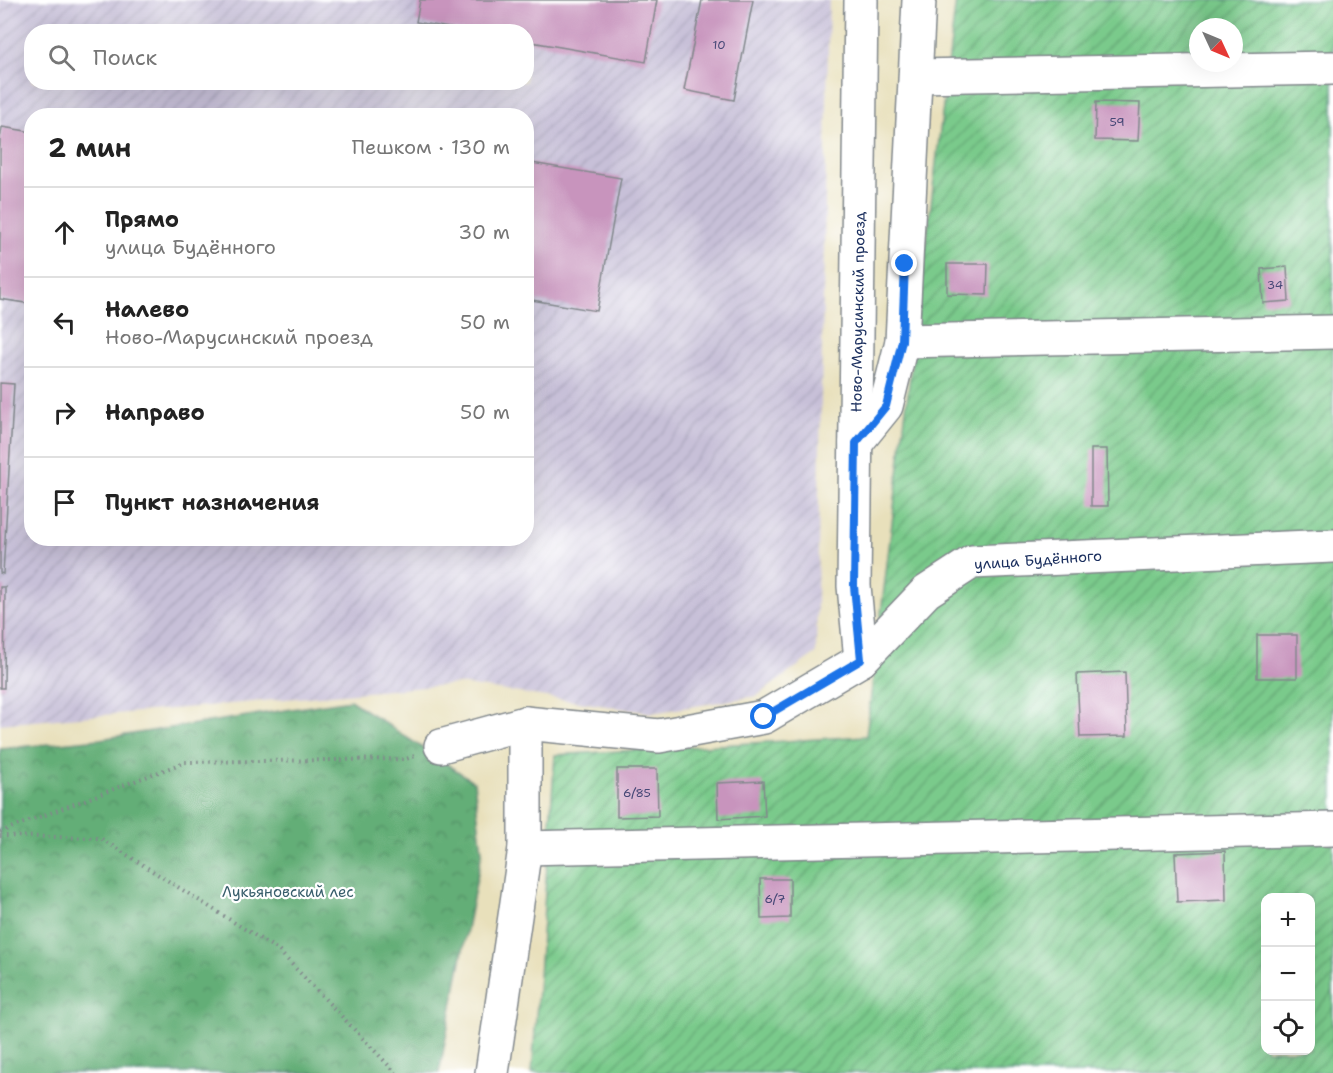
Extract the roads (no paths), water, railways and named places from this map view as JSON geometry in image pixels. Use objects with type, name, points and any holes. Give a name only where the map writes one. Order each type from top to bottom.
[{"type":"street","name":"Ново-Марусинский проезд","points":[[861,0],[854,586],[861,660]]},
{"type":"street","points":[[856,443],[886,406],[902,341],[919,0]]},
{"type":"street","points":[[916,76],[1333,68]]},
{"type":"street","points":[[902,341],[1333,332]]},
{"type":"street","name":"улица Будённого","points":[[441,746],[525,723],[659,736],[764,717],[861,660],[926,592],[972,562],[1333,546]]},
{"type":"street","points":[[492,1073],[525,848],[525,723]]},
{"type":"street","points":[[525,848],[1333,829]]},
{"type":"park label","name":"Лукьяновский лес","points":[[288,892]]}]
